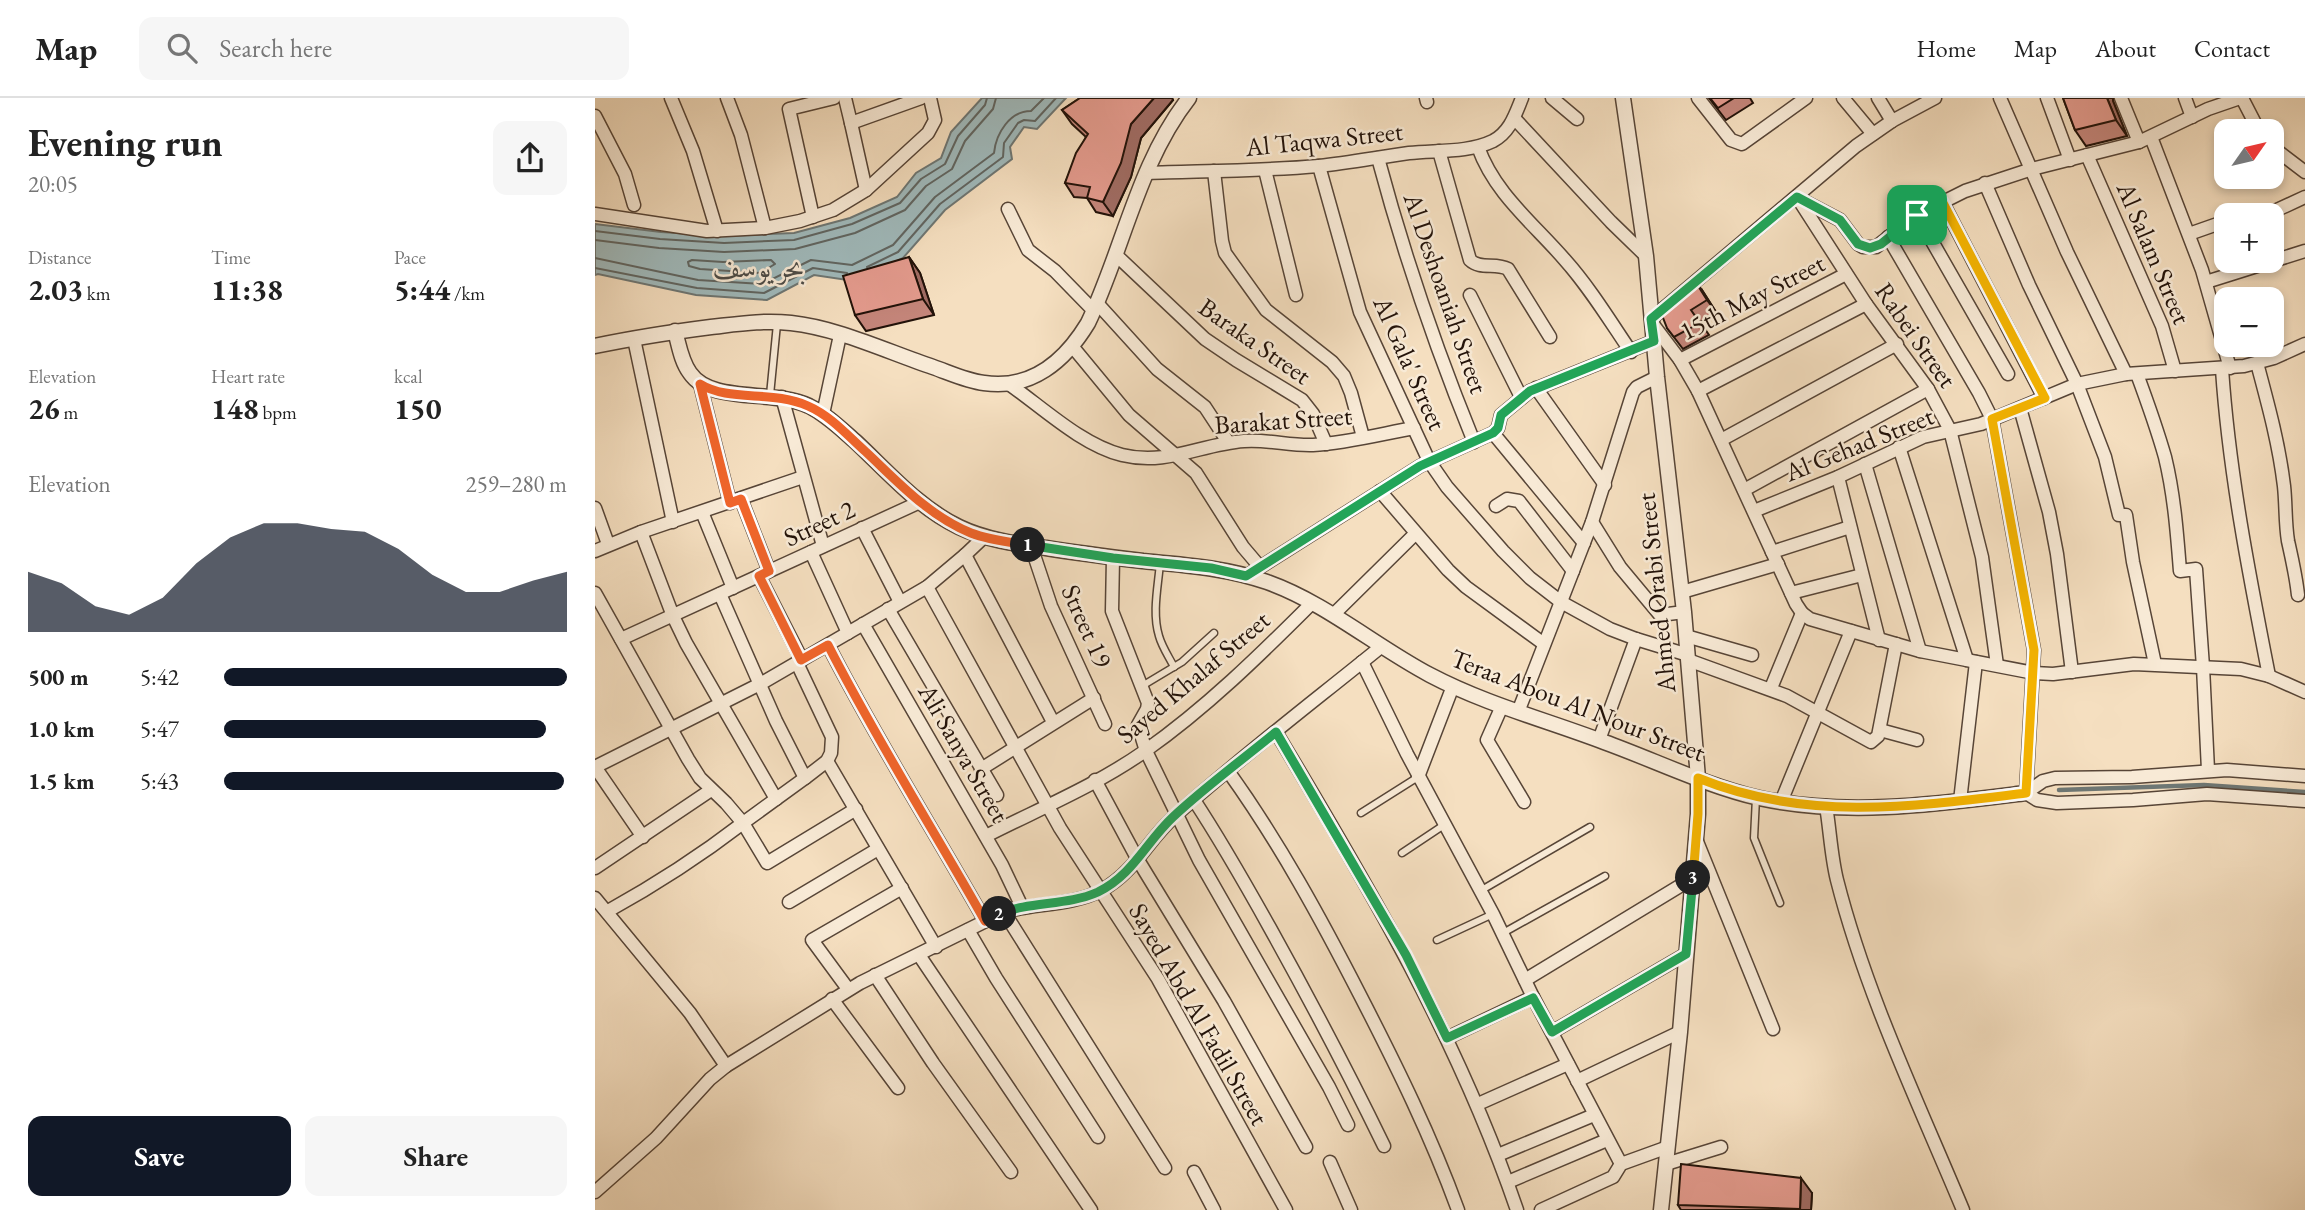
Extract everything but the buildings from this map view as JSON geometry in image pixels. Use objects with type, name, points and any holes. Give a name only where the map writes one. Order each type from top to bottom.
[{"type":"street","points":[[671,98],[692,151],[717,231]]},
{"type":"street","points":[[727,98],[741,135],[765,228]]},
{"type":"street","points":[[813,217],[789,109],[804,102],[834,98]]},
{"type":"street","points":[[845,98],[866,190]]},
{"type":"street","points":[[851,123],[921,98]]},
{"type":"street","points":[[595,214],[672,227],[717,231],[765,228],[813,217],[866,190],[928,133],[934,125],[934,112],[929,98]]},
{"type":"street","points":[[595,346],[674,331],[777,322],[809,326],[840,335],[982,383],[1009,384],[1028,380],[1045,372],[1072,346],[1096,307],[1148,173],[1167,131],[1189,98]]},
{"type":"street","name":"Al Taqwa Street","points":[[1148,173],[1319,166],[1478,147],[1503,133],[1514,118],[1522,98]]},
{"type":"street","points":[[1552,98],[1577,119]]},
{"type":"street","name":"Ahmed Orabi Street","points":[[1623,98],[1646,256],[1684,612],[1698,778],[1696,839],[1680,1032],[1661,1210]]},
{"type":"street","points":[[1698,98],[1731,140],[1742,144],[1797,101]]},
{"type":"street","points":[[1843,98],[1873,134]]},
{"type":"street","points":[[1878,98],[1892,121]]},
{"type":"street","points":[[1934,98],[1873,134],[1652,321],[1698,391],[1802,613],[1814,620],[1920,651],[2034,673],[2072,672],[2113,665],[2155,664],[2241,669],[2269,676],[2305,692]]},
{"type":"street","points":[[2000,98],[2086,293],[2132,374],[2165,458],[2172,492],[2180,570],[2196,569],[2207,770]]},
{"type":"street","points":[[2047,98],[2070,160]]},
{"type":"street","points":[[2121,98],[2145,139],[2189,234],[2206,282],[2226,369],[2228,443],[2241,529],[2269,676]]},
{"type":"street","points":[[2185,98],[2192,117]]},
{"type":"street","points":[[1797,197],[1840,220],[1863,247],[1876,247],[1917,215],[1985,183],[2145,139],[2241,98],[2252,119]]},
{"type":"street","points":[[595,116],[620,162],[634,205]]},
{"type":"street","points":[[1514,118],[1646,256]]},
{"type":"street","points":[[1478,147],[1497,187],[1568,263],[1631,352]]},
{"type":"street","points":[[1439,150],[1470,260],[1478,265],[1500,265],[1508,269],[1549,338]]},
{"type":"street","name":"Al Salam Street","points":[[2087,155],[2162,326],[2175,371]]},
{"type":"street","points":[[2284,156],[2305,172]]},
{"type":"street","name":"Al Deshoaniah Street","points":[[1378,158],[1411,275],[1474,442]]},
{"type":"street","name":"Al Gala' Street","points":[[1319,166],[1353,294],[1429,461],[1447,487],[1503,551],[1530,578],[1561,602],[1585,616],[1636,639],[1771,688],[1818,711],[1868,742],[1877,739],[1880,730]]},
{"type":"street","points":[[1265,170],[1296,295]]},
{"type":"street","points":[[1214,171],[1225,253],[1266,310],[1332,362],[1343,376],[1351,393],[1363,437]]},
{"type":"street","points":[[1985,183],[2029,285],[2077,384],[2105,457],[2119,515],[2126,515],[2133,562],[2155,664]]},
{"type":"street","name":"Rabei Street","points":[[1797,197],[1866,304],[1928,389],[1950,430],[1982,557],[1997,665]]},
{"type":"street","points":[[2284,207],[2305,197]]},
{"type":"street","points":[[1942,201],[2045,398]]},
{"type":"street","points":[[1008,209],[1028,250],[1096,307],[1157,369],[1205,407],[1228,442]]},
{"type":"street","points":[[1917,215],[2008,374]]},
{"type":"street","points":[[2189,234],[2214,225]]},
{"type":"street","points":[[1888,237],[1992,419],[2033,639],[2034,673],[2026,793]]},
{"type":"street","points":[[2206,282],[2305,251]]},
{"type":"street","name":"Baraka Street","points":[[1116,255],[1205,339],[1302,400],[1313,414],[1326,444]]},
{"type":"street","name":"15th May Street","points":[[1679,360],[1846,274]]},
{"type":"street","points":[[1471,295],[1521,397]]},
{"type":"street","points":[[1698,391],[1866,304]]},
{"type":"street","points":[[608,911],[699,855],[806,778],[827,761],[833,746],[832,737],[735,501],[700,384],[687,370],[674,331]]},
{"type":"street","points":[[823,414],[840,335]]},
{"type":"street","points":[[633,339],[674,522]]},
{"type":"street","points":[[1246,576],[1429,461],[1493,433],[1498,428],[1501,415],[1536,388],[1654,341]]},
{"type":"street","points":[[1721,440],[1897,344]]},
{"type":"street","name":"Al Gehad Street","points":[[1754,511],[1838,477],[1923,437],[1971,427],[2077,384],[2132,374],[2226,369],[2257,363],[2305,344]]},
{"type":"street","points":[[1072,346],[1129,415],[1179,456],[1201,480],[1243,547],[1260,567]]},
{"type":"street","points":[[2257,363],[2278,449],[2288,541],[2298,595]]},
{"type":"street","points":[[1518,712],[1592,522],[1634,390],[1657,377]]},
{"type":"street","name":"Teraa Abou Al Nour Street","points":[[700,384],[717,392],[776,396],[823,414],[920,502],[950,523],[984,537],[1113,558],[1211,568],[1269,583],[1312,603],[1453,686],[1698,778],[1756,797],[1826,806],[1880,808],[2026,793],[2043,781],[2055,778],[2132,777],[2207,770],[2305,776]]},
{"type":"street","name":"Barakat Street","points":[[1009,384],[1088,440],[1105,449],[1140,458],[1179,456],[1228,442],[1259,440],[1297,445],[1326,444],[1414,428]]},
{"type":"street","points":[[1536,388],[1605,485]]},
{"type":"street","points":[[1744,490],[1928,389]]},
{"type":"street","points":[[776,396],[803,477],[817,549],[848,633]]},
{"type":"street","points":[[2020,408],[2052,526],[2072,672]]},
{"type":"street","points":[[1493,433],[1584,542]]},
{"type":"street","points":[[1899,447],[1972,661],[1960,801]]},
{"type":"street","points":[[1865,464],[1920,651]]},
{"type":"street","points":[[595,551],[641,532],[803,477]]},
{"type":"street","points":[[1838,477],[1879,640]]},
{"type":"street","points":[[1380,491],[1415,534],[1466,587],[1544,644]]},
{"type":"street","points":[[1496,506],[1507,499],[1520,501],[1573,571]]},
{"type":"street","name":"Street 2","points":[[621,639],[920,502]]},
{"type":"street","points":[[595,508],[608,544]]},
{"type":"street","points":[[702,512],[733,588]]},
{"type":"street","points":[[1592,522],[1620,567],[1660,615],[1684,612]]},
{"type":"street","points":[[1772,552],[1850,527]]},
{"type":"street","points":[[862,528],[901,602]]},
{"type":"street","points":[[641,532],[686,643],[776,799]]},
{"type":"street","points":[[1333,615],[1415,534]]},
{"type":"street","points":[[643,837],[595,767],[722,705],[927,587],[984,537]]},
{"type":"street","name":"Street 19","points":[[1031,546],[1051,606],[1105,724]]},
{"type":"street","points":[[965,555],[1053,722]]},
{"type":"street","points":[[1113,558],[1112,611],[1148,706],[1138,725],[1146,751],[1176,815],[1348,1125]]},
{"type":"street","points":[[1682,592],[1778,564]]},
{"type":"street","points":[[1791,593],[1861,575]]},
{"type":"street","name":"Sayed Abd Al Fadil Street","points":[[927,587],[1047,805],[1158,979],[1283,1209]]},
{"type":"street","points":[[595,593],[670,731],[700,778],[743,823],[767,863],[856,808]]},
{"type":"street","points":[[720,594],[806,778]]},
{"type":"street","name":"Sayed Khalaf Street","points":[[986,836],[1146,751],[1240,672],[1312,603]]},
{"type":"street","points":[[888,609],[997,795]]},
{"type":"street","points":[[1771,688],[1802,613]]},
{"type":"street","name":"Ali Sanya Street","points":[[863,624],[986,836],[1022,907]]},
{"type":"street","points":[[1781,802],[1851,631]]},
{"type":"street","points":[[1686,636],[1752,655]]},
{"type":"street","points":[[1599,740],[1636,639]]},
{"type":"street","points":[[1896,644],[1880,730],[1917,740]]},
{"type":"street","points":[[828,645],[875,735],[985,921]]},
{"type":"street","points":[[595,1192],[656,1138],[710,1079],[726,1066],[848,989],[1004,912],[1076,899],[1100,891],[1121,877],[1176,815],[1381,646]]},
{"type":"street","points":[[1362,662],[1621,1164]]},
{"type":"street","points":[[1419,777],[1453,686]]},
{"type":"street","points":[[981,769],[1094,698]]},
{"type":"street","points":[[1502,706],[1487,740],[1524,802]]},
{"type":"street","points":[[1276,732],[1406,955],[1478,1104],[1517,1210]]},
{"type":"street","points":[[827,761],[936,947]]},
{"type":"street","points":[[1228,771],[1261,819],[1339,954],[1421,1118],[1458,1210]]},
{"type":"street","points":[[1095,780],[1138,860],[1224,1000],[1306,1147]]},
{"type":"street","points":[[595,868],[711,790]]},
{"type":"street","name":"Teraa Abou Al Nour Street","points":[[2026,793],[2050,803],[2140,800],[2207,794],[2305,801]]},
{"type":"street","points":[[1194,800],[1237,870],[1344,1062],[1384,1146]]},
{"type":"street","points":[[1826,806],[1837,878],[1858,949],[1887,1028],[1963,1210]]},
{"type":"street","points":[[1696,839],[1773,1029]]},
{"type":"street","points":[[789,902],[878,849]]},
{"type":"street","points":[[1524,980],[1693,878]]},
{"type":"street","points":[[848,989],[812,940],[902,888]]},
{"type":"street","points":[[595,898],[690,1013],[726,1066]]},
{"type":"street","points":[[1004,912],[1165,1168]]},
{"type":"street","points":[[968,930],[1098,1138]]},
{"type":"street","points":[[1552,1032],[1686,954]]},
{"type":"street","points":[[919,955],[1091,1210]]},
{"type":"street","points":[[875,975],[933,1063],[1011,1171]]},
{"type":"street","points":[[1447,1038],[1533,998]]},
{"type":"street","points":[[832,999],[898,1088]]},
{"type":"street","points":[[1577,1081],[1680,1032]]},
{"type":"street","points":[[1478,1104],[1568,1064]]},
{"type":"street","points":[[1499,1155],[1594,1115]]},
{"type":"street","points":[[1508,1182],[1607,1140]]},
{"type":"street","points":[[1541,1210],[1613,1177],[1621,1164],[1668,1147]]},
{"type":"street","points":[[1667,1164],[1721,1147]]},
{"type":"street","points":[[1330,1162],[1351,1210]]},
{"type":"street","points":[[1194,1171],[1214,1210]]},
{"type":"lane","points":[[776,396],[777,322]]},
{"type":"lane","points":[[1160,563],[1155,613],[1159,639],[1174,667]]},
{"type":"lane","points":[[1142,686],[1174,667],[1215,633]]},
{"type":"lane","points":[[1361,813],[1419,777]]},
{"type":"lane","points":[[1756,797],[1754,838],[1780,903]]},
{"type":"lane","points":[[1402,853],[1444,825]]},
{"type":"lane","points":[[1481,891],[1590,827]]},
{"type":"lane","points":[[1502,934],[1605,876]]},
{"type":"lane","points":[[1437,940],[1493,914]]},
{"type":"water","name":"بحر يوسف","points":[[982,98],[1066,98],[1037,129],[1024,127],[1010,147],[1012,159],[945,210],[903,258],[854,281],[814,275],[767,300],[696,295],[595,275],[595,224],[724,236],[794,233],[850,218],[897,197],[916,173],[941,158],[951,132]]},
{"type":"waterway","points":[[2059,790],[2204,785],[2305,792]]},
{"type":"route","points":[[1797,197],[1835,216],[1863,247],[1876,247],[1917,215],[1942,201],[2045,398],[1992,419],[2034,650],[2026,793],[1934,804],[1854,808],[1781,802],[1756,797],[1698,778],[1698,814],[1686,954],[1552,1032],[1533,998],[1447,1038],[1406,955],[1359,870],[1276,732],[1176,815],[1127,872],[1114,882],[1088,896],[1022,907],[985,921],[875,735],[828,645],[801,660],[759,576],[769,571],[741,499],[730,503],[700,384],[717,392],[782,397],[823,414],[920,502],[944,519],[984,537],[1113,558],[1211,568],[1246,576],[1420,466],[1490,436],[1498,428],[1501,415],[1530,391],[1654,341],[1651,319],[1797,197]]}]
